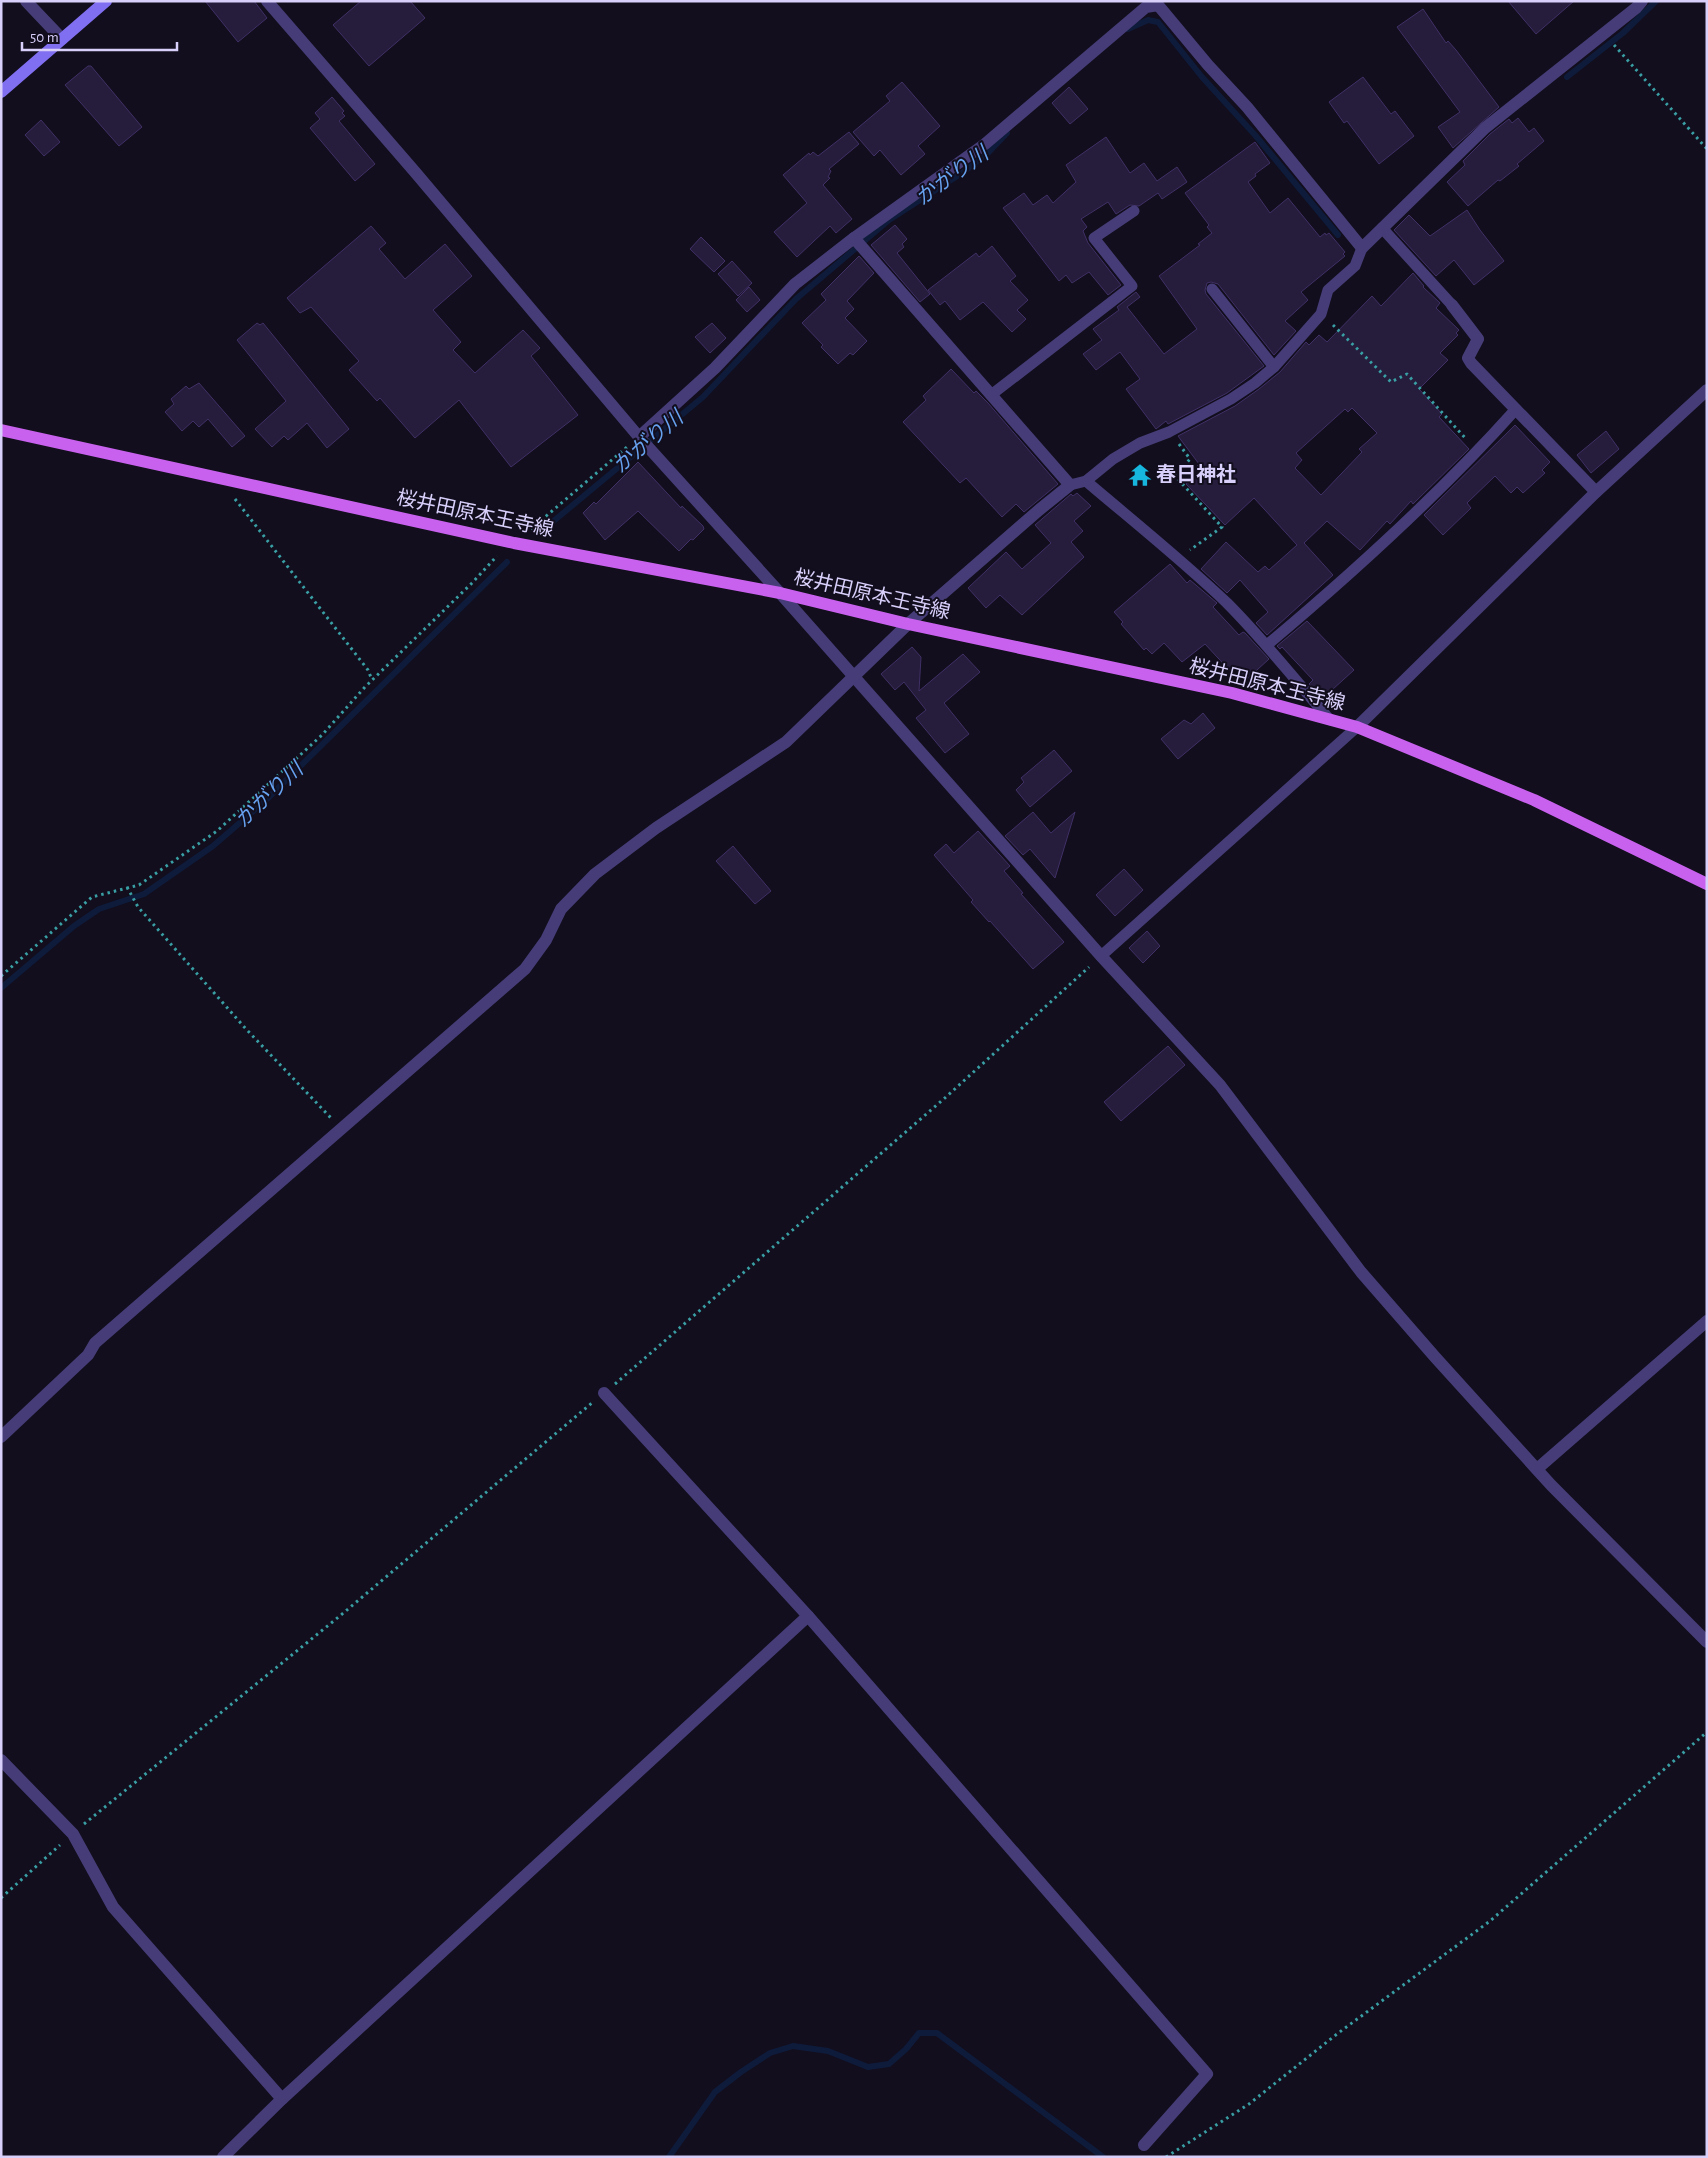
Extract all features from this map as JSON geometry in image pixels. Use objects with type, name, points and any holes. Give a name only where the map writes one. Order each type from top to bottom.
[{"type":"main road","name":"桜井田原本王寺線","points":[[1,430],[514,543],[780,593],[908,624],[1232,693],[1357,727],[1534,800],[1707,884]]},
{"type":"street","points":[[26,1],[62,39]]},
{"type":"street","points":[[1,92],[106,1]]},
{"type":"street","points":[[267,1],[416,172],[639,437],[1220,1086],[1361,1272],[1435,1357],[1537,1468],[1707,1642]]},
{"type":"street","points":[[639,437],[715,368],[795,284],[854,238],[985,144],[1146,7],[1156,3],[1208,65],[1247,107],[1362,248],[1485,128],[1604,34],[1642,1]]},
{"type":"street","points":[[1,1437],[88,1355],[95,1342],[525,969],[546,940],[561,909],[595,874],[656,828],[786,742],[852,676],[908,624],[1070,485],[854,238]]},
{"type":"street","points":[[1452,305],[1478,339],[1468,358],[1471,364],[1596,492]]},
{"type":"street","points":[[1357,727],[1596,492],[1707,390]]},
{"type":"street","points":[[1537,1468],[1707,1321]]},
{"type":"street","points":[[604,1393],[808,1616],[1207,2074],[1144,2145]]},
{"type":"street","points":[[223,2157],[282,2099],[808,1616]]},
{"type":"street","points":[[1,1760],[73,1834],[113,1907],[282,2099]]},
{"type":"lane","points":[[991,394],[1132,286],[1094,238],[1134,212]]},
{"type":"lane","points":[[1382,228],[1452,305]]},
{"type":"lane","points":[[1070,485],[1086,481],[1126,451],[1152,437],[1169,432],[1231,399],[1256,383],[1274,367],[1321,314],[1328,290],[1355,266],[1362,248]]},
{"type":"lane","points":[[1212,289],[1274,367]]},
{"type":"lane","points":[[1267,646],[1327,595],[1478,452],[1516,408]]},
{"type":"lane","points":[[1086,481],[1178,558],[1226,603],[1267,646],[1330,720]]},
{"type":"lane","points":[[1102,956],[1357,727]]},
{"type":"path","points":[[1604,34],[1707,149]]},
{"type":"path","points":[[1321,314],[1391,382],[1407,374],[1478,452]]},
{"type":"path","points":[[1169,432],[1190,459],[1175,476],[1222,527],[1178,558]]},
{"type":"path","points":[[1,976],[92,897],[126,887],[140,886],[217,831],[322,735],[372,680],[472,583],[497,556],[639,437]]},
{"type":"path","points":[[218,477],[368,670],[372,680]]},
{"type":"path","points":[[126,887],[138,907],[246,1028],[333,1120],[346,1123]]},
{"type":"path","points":[[1,1898],[73,1834],[341,1615],[604,1393],[946,1097],[1102,956]]},
{"type":"path","points":[[1166,2157],[1248,2104],[1338,2034],[1490,1921],[1707,1732]]},
{"type":"building","points":[[205,1],[254,1],[267,18],[238,42]]},
{"type":"building","points":[[361,1],[410,1],[425,18],[369,66],[333,25]]},
{"type":"building","points":[[1508,1],[1574,1],[1536,34]]},
{"type":"building","points":[[1423,9],[1446,43],[1448,41],[1456,50],[1499,107],[1453,148],[1438,127],[1460,112],[1397,27]]},
{"type":"building","points":[[88,66],[91,66],[142,127],[119,146],[65,85]]},
{"type":"building","points":[[1363,77],[1391,114],[1395,111],[1414,136],[1379,164],[1347,121],[1344,123],[1329,102]]},
{"type":"building","points":[[902,82],[940,126],[918,146],[925,154],[901,175],[880,150],[874,156],[853,132],[890,101],[886,96]]},
{"type":"building","points":[[1069,87],[1088,109],[1070,124],[1052,103]]},
{"type":"building","points":[[332,97],[344,111],[342,113],[345,116],[339,121],[375,164],[355,181],[310,128],[320,119],[315,113]]},
{"type":"building","points":[[1518,118],[1529,132],[1534,128],[1544,141],[1517,164],[1519,166],[1500,181],[1498,180],[1468,206],[1447,182],[1465,165],[1463,161],[1490,134],[1509,119],[1512,123]]},
{"type":"building","points":[[41,120],[60,142],[44,156],[25,135]]},
{"type":"building","points":[[849,132],[859,144],[829,169],[831,171],[828,177],[830,178],[823,185],[852,219],[836,233],[830,226],[797,257],[774,232],[807,203],[783,175],[809,153],[810,155],[813,152],[818,156]]},
{"type":"building","points":[[1106,137],[1130,173],[1144,163],[1157,181],[1177,167],[1187,182],[1162,199],[1158,193],[1139,206],[1130,205],[1116,214],[1108,202],[1081,219],[1087,227],[1083,231],[1088,243],[1121,285],[1108,295],[1089,272],[1072,283],[1066,275],[1059,281],[1003,208],[1024,193],[1033,205],[1047,195],[1053,203],[1076,182],[1066,165]]},
{"type":"building","points":[[1255,142],[1270,163],[1248,182],[1270,213],[1288,198],[1320,237],[1325,233],[1326,235],[1329,233],[1345,252],[1343,254],[1345,256],[1301,292],[1308,300],[1285,321],[1296,331],[1274,355],[1218,284],[1207,283],[1206,294],[1264,366],[1227,393],[1168,424],[1166,421],[1156,429],[1126,389],[1140,379],[1120,352],[1096,370],[1083,354],[1102,340],[1093,329],[1119,310],[1117,307],[1136,292],[1140,297],[1127,307],[1164,354],[1197,329],[1159,276],[1200,245],[1198,244],[1212,233],[1207,227],[1209,225],[1185,193]]},
{"type":"building","points":[[1467,210],[1504,261],[1474,285],[1454,260],[1436,276],[1394,230],[1409,215],[1430,236]]},
{"type":"building","points":[[895,225],[907,239],[902,244],[904,247],[897,253],[930,294],[920,302],[871,245]]},
{"type":"building","points":[[371,226],[386,243],[379,249],[405,279],[445,244],[472,276],[433,310],[461,342],[453,350],[475,373],[523,330],[540,348],[531,356],[578,415],[511,467],[459,400],[415,438],[380,398],[377,401],[349,370],[359,361],[311,307],[300,313],[287,298]]},
{"type":"building","points":[[701,237],[725,261],[714,272],[690,249]]},
{"type":"building","points":[[992,246],[1016,276],[1010,281],[1028,300],[1017,310],[1026,319],[1012,332],[983,302],[960,320],[945,301],[940,305],[928,290],[976,253],[979,257]]},
{"type":"building","points":[[859,256],[874,273],[847,301],[854,309],[845,318],[867,341],[853,355],[850,353],[838,364],[821,347],[823,345],[802,323],[826,300],[821,294]]},
{"type":"building","points":[[732,261],[752,283],[738,296],[718,274]]},
{"type":"building","points":[[1413,273],[1423,287],[1440,303],[1436,308],[1459,330],[1456,333],[1458,335],[1440,353],[1448,360],[1419,389],[1442,414],[1439,417],[1469,449],[1413,504],[1411,501],[1390,524],[1387,521],[1360,550],[1327,521],[1304,543],[1333,575],[1267,635],[1256,623],[1268,612],[1240,580],[1227,593],[1201,569],[1226,542],[1258,572],[1265,566],[1269,570],[1297,545],[1254,498],[1225,525],[1186,484],[1201,470],[1197,466],[1199,464],[1178,436],[1235,406],[1259,389],[1280,372],[1306,342],[1309,345],[1319,335],[1327,342],[1372,296],[1381,306]],"holes":[[[1352,408],[1377,433],[1359,449],[1362,452],[1321,495],[1295,468],[1302,460],[1296,453],[1345,409],[1348,412]]]},
{"type":"building","points":[[749,287],[760,300],[747,312],[736,300]]},
{"type":"building","points":[[257,323],[260,325],[263,323],[349,429],[327,448],[307,423],[288,440],[284,436],[272,447],[255,429],[286,401],[237,340]]},
{"type":"building","points":[[712,323],[726,338],[710,353],[695,337]]},
{"type":"building","points":[[951,369],[974,393],[976,391],[988,403],[1058,484],[1024,512],[1016,504],[1002,517],[966,478],[960,483],[903,422],[926,400],[923,396]]},
{"type":"building","points":[[199,383],[245,436],[232,447],[208,419],[199,427],[193,421],[182,431],[165,412],[174,404],[171,399],[186,386],[189,389]]},
{"type":"building","points":[[1515,425],[1550,462],[1542,470],[1545,473],[1523,493],[1517,487],[1511,493],[1495,476],[1467,503],[1471,508],[1443,535],[1424,515]]},
{"type":"building","points":[[1606,431],[1619,449],[1591,473],[1577,455]]},
{"type":"building","points":[[638,462],[681,508],[682,506],[703,526],[704,529],[679,551],[638,511],[605,540],[583,513],[594,502],[596,504]]},
{"type":"building","points":[[1077,493],[1091,506],[1074,521],[1083,531],[1071,542],[1084,557],[1022,615],[1000,595],[986,608],[968,588],[1006,552],[1022,569],[1051,543],[1035,525],[1071,494],[1073,496]]},
{"type":"building","points":[[1170,564],[1187,583],[1190,580],[1217,603],[1213,607],[1239,635],[1243,632],[1245,633],[1269,659],[1246,680],[1235,668],[1231,672],[1205,644],[1182,662],[1164,643],[1152,654],[1146,648],[1144,650],[1121,624],[1123,622],[1114,612]]},
{"type":"building","points":[[1307,621],[1354,670],[1322,699],[1309,684],[1313,680],[1282,647],[1280,649],[1277,646]]},
{"type":"building","points":[[912,647],[921,657],[919,691],[963,654],[980,672],[944,703],[969,734],[945,753],[916,718],[926,710],[904,682],[895,690],[881,674]]},
{"type":"building","points":[[1203,713],[1215,728],[1178,759],[1161,739],[1184,720],[1191,724]]},
{"type":"building","points":[[1054,750],[1072,771],[1030,807],[1016,790],[1024,782],[1021,778]]},
{"type":"building","points":[[1033,812],[1051,833],[1075,812],[1055,878],[1030,849],[1023,855],[1005,836]]},
{"type":"building","points":[[978,831],[1010,866],[1004,871],[1023,893],[1021,894],[1064,942],[1033,969],[971,902],[973,900],[934,855],[946,844],[954,853]]},
{"type":"building","points":[[733,846],[771,891],[755,904],[716,861]]},
{"type":"building","points":[[1124,869],[1143,890],[1115,916],[1096,895]]},
{"type":"building","points":[[1147,931],[1160,946],[1143,963],[1129,948]]},
{"type":"building","points":[[1168,1046],[1185,1065],[1121,1121],[1104,1102]]},
{"type":"waterway","name":"かがり川","points":[[1567,77],[1623,33],[1656,1]]},
{"type":"waterway","name":"かがり川","points":[[1128,29],[1148,20],[1158,22],[1202,77],[1255,135],[1338,235]]},
{"type":"waterway","name":"かがり川","points":[[544,529],[703,397],[796,299],[889,220],[965,171],[988,153],[1007,133]]},
{"type":"waterway","name":"かがり川","points":[[1,988],[74,926],[99,909],[144,894],[213,846],[265,801],[507,562]]},
{"type":"waterway","points":[[669,2157],[715,2092],[770,2053],[793,2046],[828,2051],[868,2067],[889,2064],[906,2049],[919,2033],[937,2033],[1103,2157]]},
{"type":"place","name":"春日神社","points":[[1140,475]]}]
